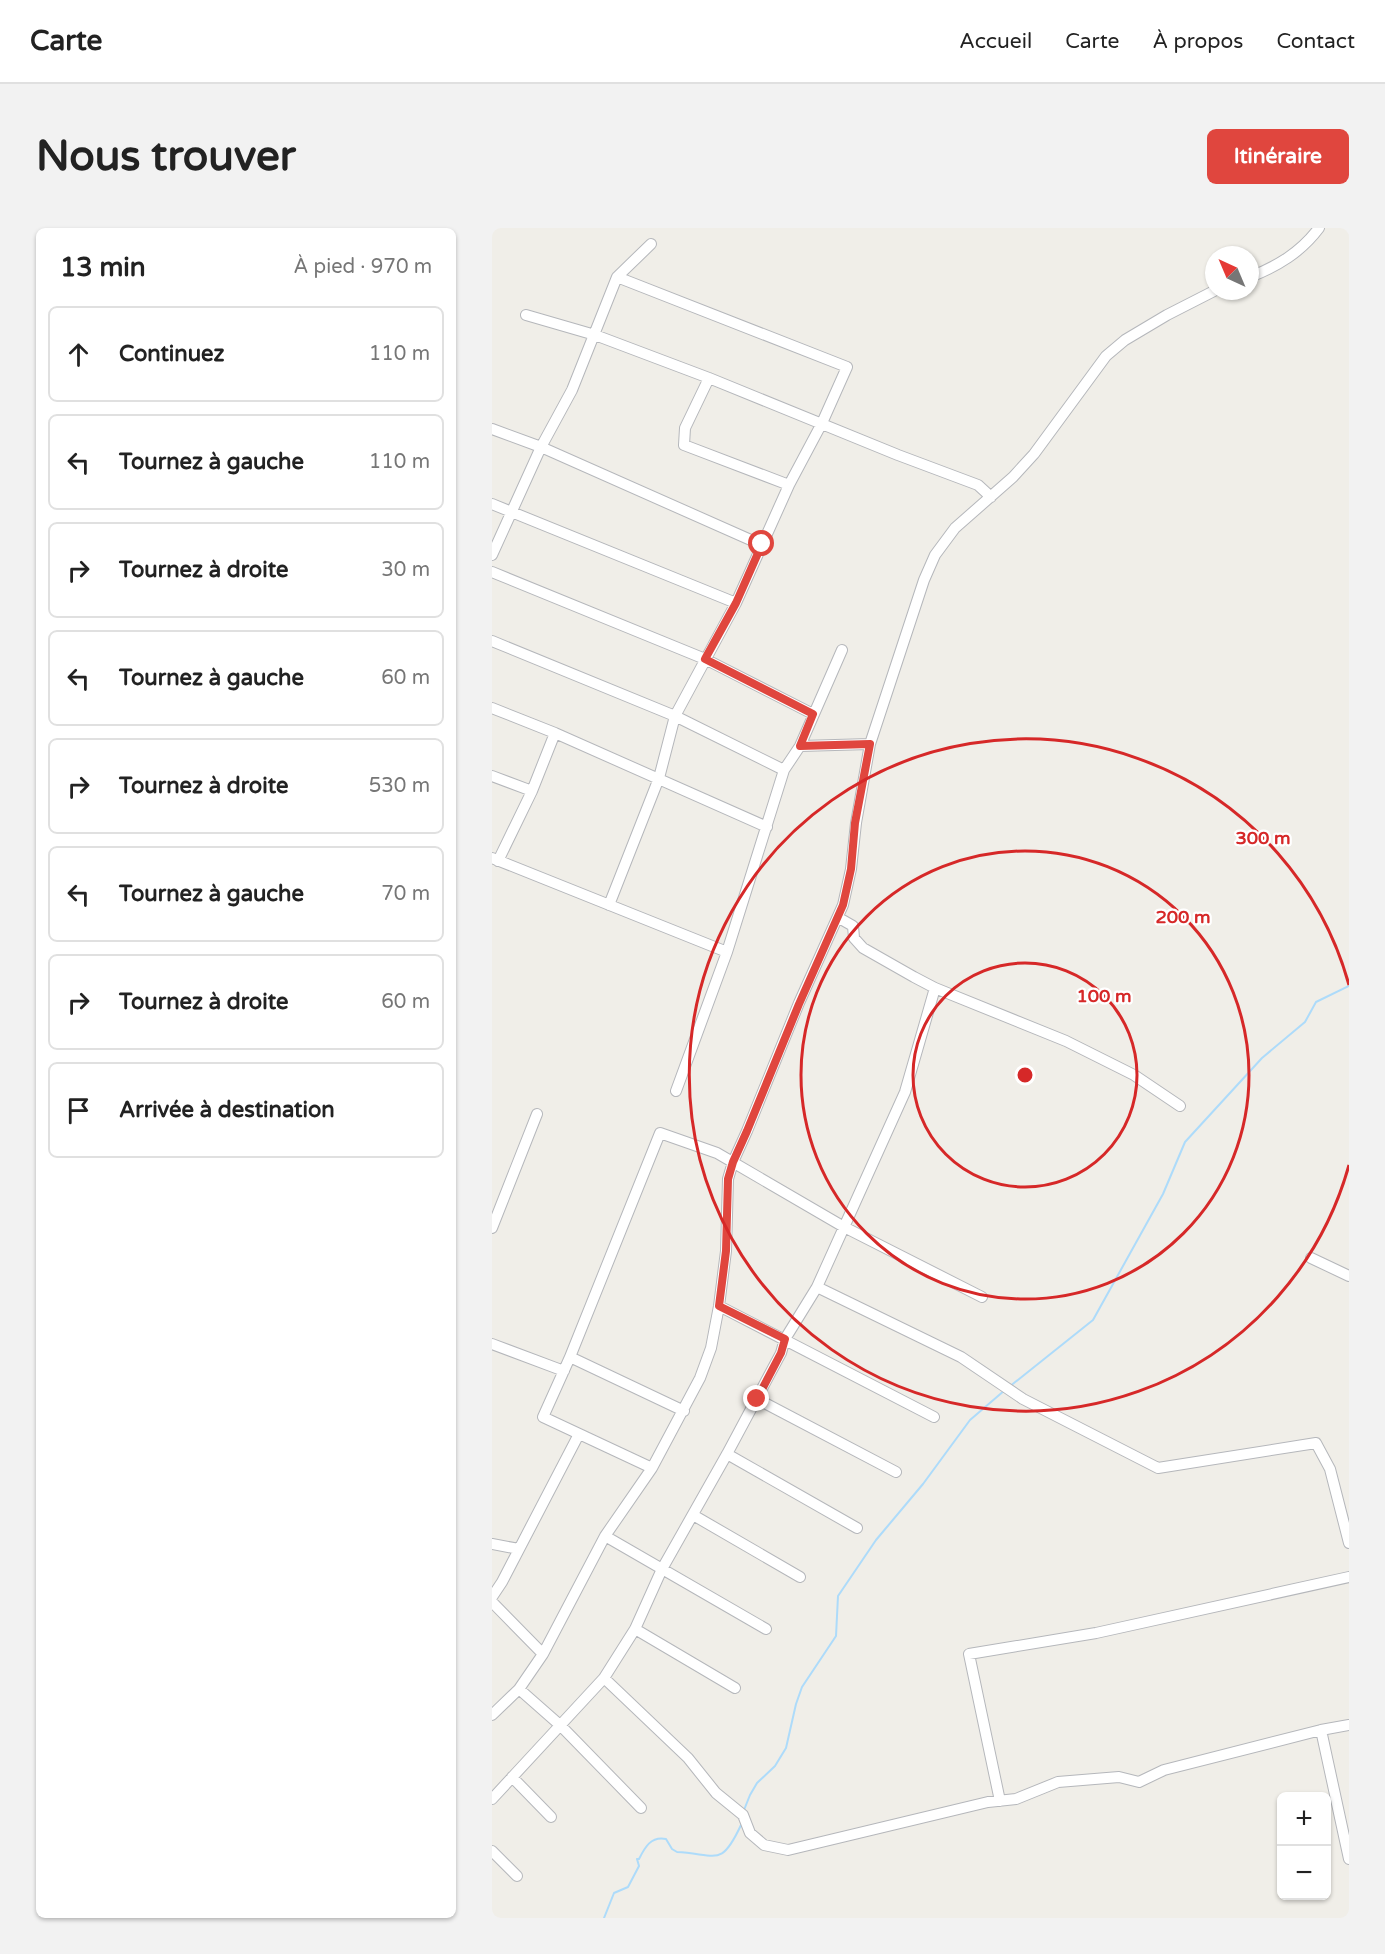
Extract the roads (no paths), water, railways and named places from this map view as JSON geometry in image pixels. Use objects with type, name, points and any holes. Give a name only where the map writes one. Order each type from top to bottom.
[{"type":"street","points":[[1259,274],[1292,256],[1309,242],[1319,228]]},
{"type":"street","points":[[492,555],[541,447],[572,390],[617,277],[651,244]]},
{"type":"street","points":[[609,905],[659,778],[675,717],[736,603],[789,485],[822,423],[847,367],[617,277]]},
{"type":"street","points":[[492,1715],[519,1689],[543,1654],[605,1536],[652,1468],[700,1378],[711,1348],[719,1306],[726,1251],[728,1179],[803,993],[838,918],[851,869],[855,823],[870,744],[924,580],[935,555],[955,528],[1013,477],[1034,454],[1106,356],[1134,335],[1205,296]]},
{"type":"street","points":[[526,315],[595,335],[709,378],[978,485],[991,497]]},
{"type":"street","points":[[709,378],[685,428],[684,446],[789,485]]},
{"type":"street","points":[[492,429],[541,447],[762,544]]},
{"type":"street","points":[[492,504],[736,603]]},
{"type":"street","points":[[492,572],[705,659],[813,714]]},
{"type":"street","points":[[492,641],[675,717],[784,770]]},
{"type":"street","points":[[676,1091],[728,952],[784,770],[800,746],[842,650]]},
{"type":"street","points":[[492,708],[659,778],[767,827]]},
{"type":"street","points":[[555,733],[532,791],[495,860],[728,952]]},
{"type":"street","points":[[800,746],[870,744]]},
{"type":"street","points":[[492,776],[532,791]]},
{"type":"street","points":[[838,918],[853,926],[854,938],[863,948],[935,988],[1066,1041],[1134,1075],[1180,1106]]},
{"type":"street","points":[[492,1799],[604,1678],[635,1629],[662,1569],[728,1454],[781,1353],[785,1339],[817,1287],[905,1092],[935,988]]},
{"type":"street","points":[[492,1228],[537,1114]]},
{"type":"street","points":[[652,1468],[543,1417],[570,1357],[660,1133],[717,1153],[844,1227],[982,1297]]},
{"type":"street","points":[[1311,1258],[1349,1276]]},
{"type":"street","points":[[817,1287],[961,1358],[1023,1399],[1158,1468],[1316,1443],[1330,1469],[1349,1543]]},
{"type":"street","points":[[719,1306],[934,1417]]},
{"type":"street","points":[[492,1344],[564,1371]]},
{"type":"street","points":[[570,1357],[684,1411]]},
{"type":"street","points":[[757,1399],[896,1472]]},
{"type":"street","points":[[492,1597],[579,1434]]},
{"type":"street","points":[[728,1454],[857,1528]]},
{"type":"street","points":[[693,1515],[800,1577]]},
{"type":"street","points":[[605,1536],[766,1629]]},
{"type":"street","points":[[492,1544],[519,1549]]},
{"type":"street","points":[[1000,1801],[969,1654],[1096,1633],[1349,1577]]},
{"type":"street","points":[[492,1602],[543,1654]]},
{"type":"street","points":[[635,1629],[735,1688]]},
{"type":"street","points":[[604,1678],[688,1758],[716,1793],[743,1815],[750,1833],[764,1845],[788,1850],[1016,1799],[1058,1782],[1119,1777],[1139,1782],[1164,1770],[1349,1725]]},
{"type":"street","points":[[519,1689],[561,1726],[641,1808]]},
{"type":"street","points":[[1321,1730],[1349,1859]]},
{"type":"street","points":[[512,1778],[551,1817]]},
{"type":"street","points":[[492,1851],[517,1876]]},
{"type":"waterway","points":[[1009,1387],[1093,1320],[1163,1194],[1185,1142],[1262,1058],[1305,1022],[1316,1002],[1349,986]]},
{"type":"waterway","points":[[744,1810],[757,1783],[775,1766],[786,1748],[802,1687],[836,1636],[838,1596],[876,1540],[923,1484],[970,1420],[1005,1390]]},
{"type":"waterway","points":[[604,1918],[614,1893],[628,1887],[639,1866],[637,1859],[652,1841],[666,1839],[672,1849],[677,1852],[717,1855],[728,1848],[741,1825]]}]
